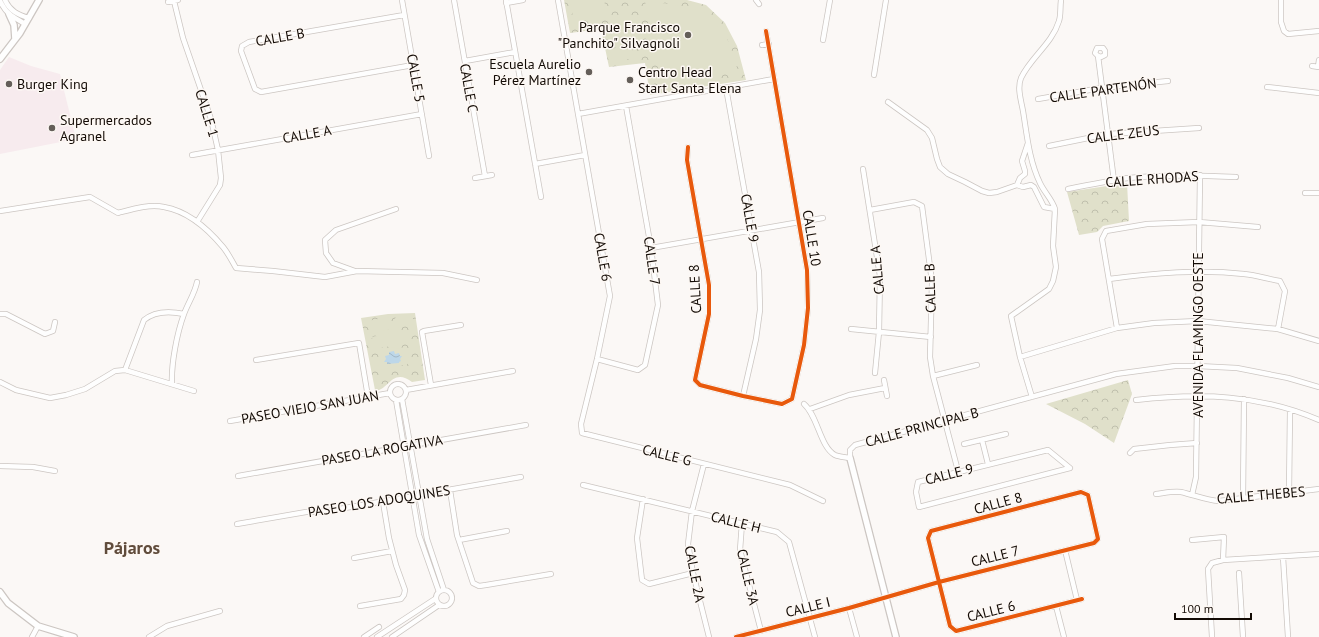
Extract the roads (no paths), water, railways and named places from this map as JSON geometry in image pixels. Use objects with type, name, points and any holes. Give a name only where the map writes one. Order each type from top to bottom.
[{"type":"street","points":[[5,0],[8,6],[15,13],[29,18]]},
{"type":"street","points":[[0,59],[40,0]]},
{"type":"street","points":[[168,2],[176,0]]},
{"type":"street","name":"CALLE 1","points":[[176,0],[183,38],[211,119],[218,150],[221,178],[220,186],[197,222]]},
{"type":"street","name":"CALLE 5","points":[[402,0],[429,156]]},
{"type":"street","name":"CALLE C","points":[[454,0],[485,176]]},
{"type":"street","points":[[523,0],[506,2],[541,197]]},
{"type":"street","name":"CALLE 6","points":[[558,0],[610,296],[597,359]]},
{"type":"street","points":[[823,40],[830,0]]},
{"type":"street","points":[[874,75],[886,0]]},
{"type":"street","points":[[1032,397],[1020,356],[1011,316],[1049,289],[1053,281],[1056,267],[1053,246],[1055,209],[1040,182],[1028,143],[1020,92],[1020,79],[1028,66],[1051,37],[1059,21],[1061,0]]},
{"type":"street","points":[[1281,0],[1284,32],[1288,34],[1319,31]]},
{"type":"street","points":[[0,1],[4,10],[25,24]]},
{"type":"street","points":[[9,14],[14,25],[15,39]]},
{"type":"street","name":"CALLE B","points":[[404,15],[249,42],[242,46],[241,51],[255,89],[261,92],[413,65]]},
{"type":"street","name":"CALLE 10","points":[[743,396],[782,404],[792,398],[804,345],[808,308],[807,270],[766,31]]},
{"type":"street","points":[[762,45],[768,44]]},
{"type":"street","points":[[465,61],[515,52]]},
{"type":"street","points":[[1098,56],[1114,181]]},
{"type":"street","points":[[1312,66],[1318,67],[1319,60]]},
{"type":"street","points":[[578,114],[774,79]]},
{"type":"street","name":"CALLE PARTENÓN","points":[[1038,99],[1101,88],[1168,81]]},
{"type":"street","points":[[1267,87],[1319,93]]},
{"type":"street","name":"CALLE 9","points":[[726,88],[759,272],[760,310],[756,339],[743,396]]},
{"type":"street","points":[[888,102],[927,130],[932,138],[940,167],[948,174],[982,191],[989,192],[997,192],[1017,185],[1023,187],[1031,185],[1034,187],[1043,206],[1046,208],[1055,209]]},
{"type":"street","name":"CALLE 7","points":[[597,359],[638,370],[645,365],[658,305],[651,248],[626,106]]},
{"type":"street","name":"CALLE A","points":[[192,155],[422,114]]},
{"type":"street","name":"CALLE ZEUS","points":[[1049,146],[1108,134],[1199,128]]},
{"type":"street","points":[[1017,185],[1020,178],[1025,174],[1022,161],[1028,143]]},
{"type":"street","name":"CALLE 8","points":[[688,147],[687,160],[709,284],[709,314],[695,380],[700,385],[743,396]]},
{"type":"street","points":[[535,164],[586,155]]},
{"type":"street","name":"CALLE A","points":[[864,169],[880,276],[879,332],[876,373]]},
{"type":"street","points":[[475,178],[492,175]]},
{"type":"street","name":"CALLE RHODAS","points":[[1068,189],[1141,177],[1200,175],[1236,176]]},
{"type":"street","name":"AVENIDA FLAMINGO OESTE","points":[[1192,495],[1196,477],[1197,443],[1200,175]]},
{"type":"street","points":[[1305,193],[1319,193]]},
{"type":"street","points":[[0,211],[90,197],[118,213],[142,207],[164,207],[184,214],[197,222],[223,247],[236,268],[325,277],[357,271],[443,273],[477,280]]},
{"type":"street","name":"CALLE B","points":[[870,210],[914,202],[922,206],[932,282],[930,357],[933,376],[945,421]]},
{"type":"street","points":[[357,271],[332,264],[326,253],[325,240],[336,230],[396,209]]},
{"type":"street","points":[[651,248],[823,218]]},
{"type":"street","points":[[1117,328],[1110,279],[1102,240],[1106,231],[1147,224],[1199,222],[1258,227]]},
{"type":"street","points":[[1110,279],[1151,273],[1198,272],[1245,274],[1280,281],[1285,291],[1278,329]]},
{"type":"street","points":[[172,384],[171,374],[177,341],[184,314],[197,282]]},
{"type":"street","points":[[125,370],[144,320],[150,315],[156,313],[176,312],[184,314]]},
{"type":"street","points":[[0,314],[6,314],[46,334],[53,331],[55,322]]},
{"type":"street","points":[[1020,356],[1117,328],[1154,323],[1198,321],[1278,329],[1319,341]]},
{"type":"street","points":[[431,386],[422,332],[461,325]]},
{"type":"street","points":[[851,329],[931,337]]},
{"type":"street","points":[[256,360],[359,343],[368,396]]},
{"type":"street","name":"CALLE G","points":[[597,359],[581,424],[582,433],[790,485],[823,501]]},
{"type":"street","points":[[933,376],[977,365]]},
{"type":"street","name":"CALLE PRINCIPAL B","points":[[850,458],[850,450],[856,445],[1116,374],[1175,366],[1237,368],[1288,378],[1319,387]]},
{"type":"street","points":[[0,382],[16,390],[50,398],[85,389],[115,371],[125,370],[194,391]]},
{"type":"street","name":"PASEO VIEJO SAN JUAN","points":[[402,399],[396,400],[391,397],[390,393],[392,386],[396,383],[402,384],[406,390],[513,371]]},
{"type":"street","points":[[884,380],[887,396]]},
{"type":"street","points":[[810,409],[849,395],[885,388]]},
{"type":"street","points":[[406,390],[406,394],[402,399],[427,539],[444,590],[449,592],[452,600],[447,606],[442,607],[435,599]]},
{"type":"street","name":"PASEO VIEJO SAN JUAN","points":[[230,421],[390,393]]},
{"type":"street","points":[[1136,400],[1223,396],[1264,402],[1306,414],[1319,420]]},
{"type":"street","points":[[1243,498],[1244,399]]},
{"type":"street","points":[[396,400],[423,547],[439,592]]},
{"type":"street","points":[[804,404],[810,409],[827,449],[835,455],[850,458],[896,637]]},
{"type":"street","points":[[1290,410],[1290,493]]},
{"type":"street","points":[[945,421],[958,471]]},
{"type":"street","name":"PASEO LA ROGATIVA","points":[[238,476],[526,425]]},
{"type":"street","points":[[964,444],[1006,434]]},
{"type":"street","points":[[982,440],[988,464]]},
{"type":"street","points":[[1130,453],[1134,450],[1156,446],[1197,443]]},
{"type":"street","name":"CALLE 9","points":[[1048,450],[1070,468],[919,507],[916,492],[918,482],[988,464],[1048,450]]},
{"type":"street","name":"CALLE 2A","points":[[704,464],[692,511],[688,544],[693,573],[709,637]]},
{"type":"street","points":[[0,466],[33,467],[55,470]]},
{"type":"street","name":"PASEO LOS ADOQUINES","points":[[237,524],[306,512],[328,511],[383,502],[522,477]]},
{"type":"street","name":"CALLE H","points":[[584,484],[777,532],[789,542],[815,637]]},
{"type":"street","name":"CALLE THEBES","points":[[1156,494],[1181,492],[1209,500],[1219,500],[1319,489]]},
{"type":"street","points":[[450,490],[459,540],[473,583],[479,586],[551,574]]},
{"type":"street","name":"CALLE 8","points":[[939,582],[928,538],[931,531],[1081,492],[1088,496],[1095,529]]},
{"type":"street","points":[[643,499],[637,538],[642,580],[649,584],[693,573]]},
{"type":"street","points":[[360,606],[401,599],[404,595],[405,590],[392,551],[383,502]]},
{"type":"street","name":"CALLE 3A","points":[[742,523],[740,550],[761,631]]},
{"type":"street","name":"CALLE 7","points":[[886,597],[939,582],[1094,543],[1098,539],[1095,529]]},
{"type":"street","points":[[459,540],[507,531]]},
{"type":"street","points":[[1192,540],[1224,537],[1223,560]]},
{"type":"street","name":"CALLE 6","points":[[939,582],[950,626],[956,631],[1056,606],[1080,599],[1065,550]]},
{"type":"street","points":[[354,558],[392,551]]},
{"type":"street","points":[[1212,637],[1208,569],[1212,563],[1223,560],[1319,554]]},
{"type":"street","points":[[1283,557],[1288,637]]},
{"type":"street","points":[[1239,573],[1243,637]]},
{"type":"street","points":[[376,637],[435,599],[439,592],[444,590]]},
{"type":"street","points":[[0,592],[8,604],[38,626],[74,637]]},
{"type":"street","name":"CALLE I","points":[[736,637],[886,597]]},
{"type":"street","points":[[392,637],[439,605]]},
{"type":"street","points":[[1056,606],[1064,637]]},
{"type":"street","points":[[849,608],[857,637]]},
{"type":"street","points":[[149,637],[167,626],[220,611]]},
{"type":"street","points":[[32,637],[38,626]]},
{"type":"street","points":[[364,637],[379,628]]},
{"type":"water","points":[[394,351],[395,354],[399,353],[400,356],[402,356],[400,359],[401,361],[399,363],[387,364],[387,362],[384,362],[386,359],[385,356],[389,355],[389,352]]},
{"type":"place","name":"Parque Francisco \"Panchito\" Silvagnoli","points":[[688,35]]},
{"type":"place","name":"Escuela Aurelio Pérez Martínez","points":[[589,72]]},
{"type":"place","name":"Centro Head Start Santa Elena","points":[[630,80]]},
{"type":"place","name":"Burger King","points":[[9,84]]},
{"type":"place","name":"Supermercados Agranel","points":[[52,128]]},
{"type":"district","name":"Pájaros","points":[[132,547]]}]
